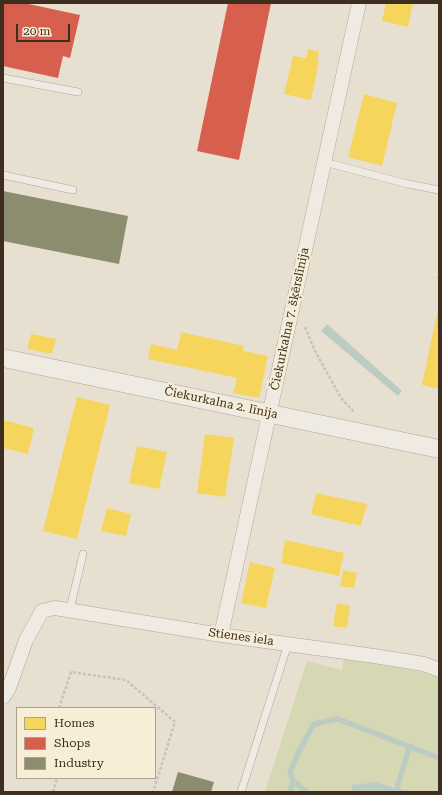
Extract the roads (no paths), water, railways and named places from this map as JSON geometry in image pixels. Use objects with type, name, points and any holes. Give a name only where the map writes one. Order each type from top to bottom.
[{"type":"street","name":"Čiekurkalna 7. šķērslīnija","points":[[221,635],[358,3]]},
{"type":"street","name":"Čiekurkalna 2. līnija","points":[[3,358],[439,449]]},
{"type":"street","name":"Stienes iela","points":[[3,696],[9,688],[26,640],[42,611],[55,608],[70,609],[221,635],[424,664],[439,670]]},
{"type":"lane","points":[[3,78],[78,92]]},
{"type":"lane","points":[[324,162],[408,184],[439,190]]},
{"type":"lane","points":[[3,175],[73,190]]},
{"type":"lane","points":[[70,609],[82,554]]},
{"type":"lane","points":[[241,792],[288,644]]},
{"type":"waterway","points":[[290,792],[293,781],[290,772],[299,751],[314,724],[338,719],[439,758]]},
{"type":"waterway","points":[[396,792],[409,748]]},
{"type":"waterway","points":[[293,781],[307,792]]}]
